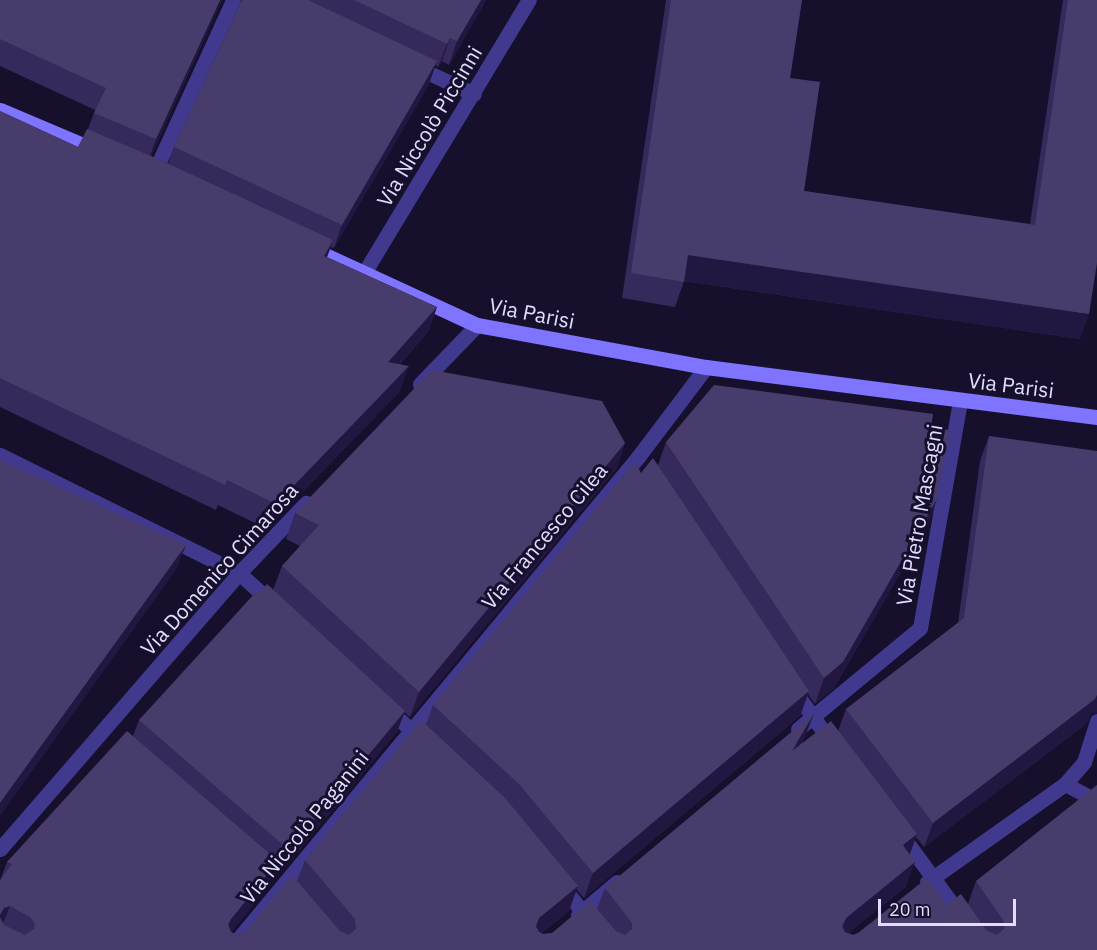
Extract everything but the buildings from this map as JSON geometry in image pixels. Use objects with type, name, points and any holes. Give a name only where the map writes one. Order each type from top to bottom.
[{"type":"street","points":[[152,175],[233,0]]},
{"type":"street","name":"Via Niccolò Piccinni","points":[[364,273],[529,0]]},
{"type":"street","points":[[400,60],[474,94]]},
{"type":"street","points":[[0,110],[109,157]]},
{"type":"street","name":"Via Parisi","points":[[300,244],[477,325],[706,367],[1097,417]]},
{"type":"street","points":[[411,393],[477,325]]},
{"type":"street","name":"Via Francesco Cilea","points":[[410,729],[641,461],[706,367]]},
{"type":"street","name":"Via Pietro Mascagni","points":[[786,740],[920,628],[960,400]]},
{"type":"street","points":[[0,455],[239,573],[291,620]]},
{"type":"street","name":"Via Domenico Cimarosa","points":[[0,849],[108,734],[239,573],[313,496]]},
{"type":"street","points":[[786,679],[841,755]]},
{"type":"street","points":[[376,698],[436,753]]},
{"type":"street","points":[[916,891],[1065,784],[1084,762],[1097,721]]},
{"type":"street","name":"Via Niccolò Paganini","points":[[229,950],[410,729]]},
{"type":"street","points":[[1065,784],[1097,801]]},
{"type":"street","points":[[891,820],[986,950]]},
{"type":"street","points":[[546,868],[614,950]]},
{"type":"street","points":[[564,927],[626,874]]}]
